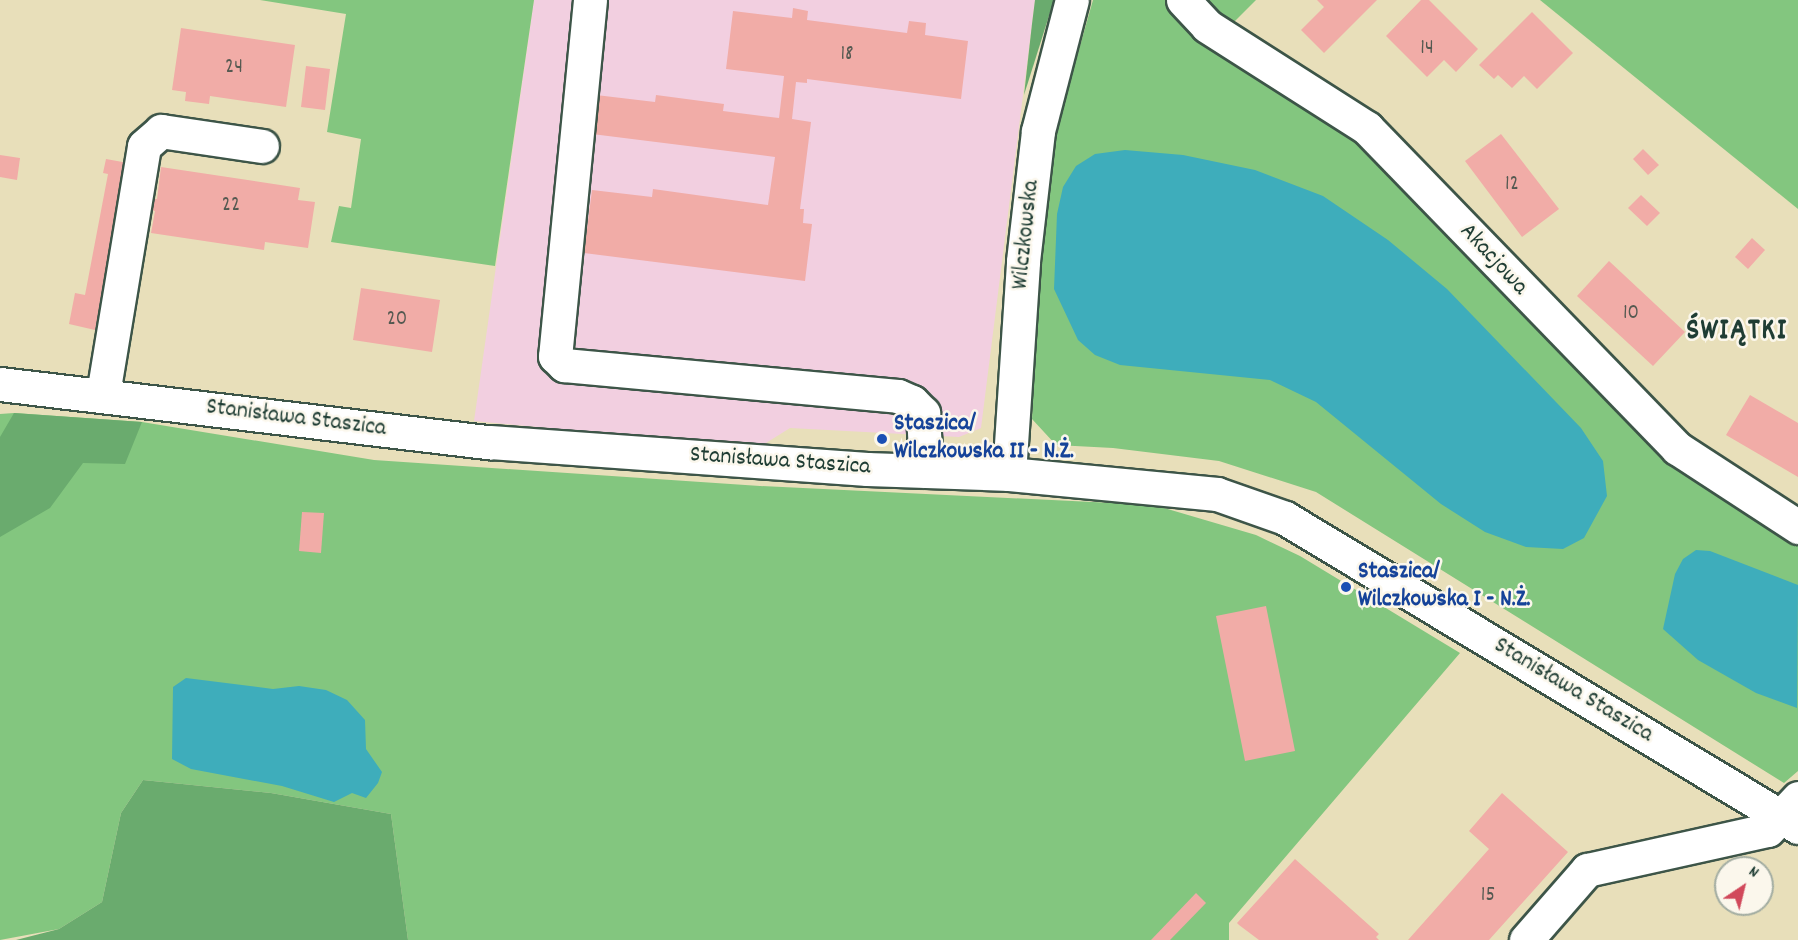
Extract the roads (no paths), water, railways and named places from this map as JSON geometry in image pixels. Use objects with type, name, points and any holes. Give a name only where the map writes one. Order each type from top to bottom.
[{"type":"street","points":[[590,0],[555,357],[564,365],[898,396],[912,402],[923,413],[926,471]]},
{"type":"street","name":"Wilczkowska","points":[[1009,474],[1023,261],[1038,131],[1072,0]]},
{"type":"street","name":"Akacjowa","points":[[1183,0],[1207,26],[1367,128],[1677,448],[1798,527]]},
{"type":"street","points":[[103,394],[144,146],[161,131],[262,146]]},
{"type":"street","name":"Stanisława Staszica","points":[[0,384],[103,394],[490,442],[926,471],[1009,474],[1217,494],[1285,518],[1793,814]]},
{"type":"street","points":[[1526,940],[1587,870],[1768,830],[1793,814]]},
{"type":"water","points":[[1125,150],[1183,155],[1255,170],[1323,196],[1388,240],[1447,289],[1581,428],[1603,461],[1607,496],[1584,538],[1563,549],[1526,547],[1485,532],[1441,504],[1316,402],[1270,380],[1120,365],[1095,355],[1078,340],[1054,289],[1057,214],[1063,187],[1076,166],[1095,154]]},
{"type":"water","points":[[1696,550],[1710,551],[1798,585],[1797,708],[1756,693],[1698,660],[1663,629],[1675,574],[1683,559]]},
{"type":"water","points":[[186,678],[273,689],[299,686],[326,690],[347,700],[365,720],[366,749],[382,772],[378,783],[366,798],[352,793],[334,802],[282,786],[191,769],[172,759],[173,687]]},
{"type":"place","name":"Staszica/ Wilczkowska II - N.Ż.","points":[[882,439]]},
{"type":"place","name":"Staszica/ Wilczkowska I - N.Ż.","points":[[1346,587]]},
{"type":"district","name":"ŚWIĄTKI","points":[[1737,333]]}]
